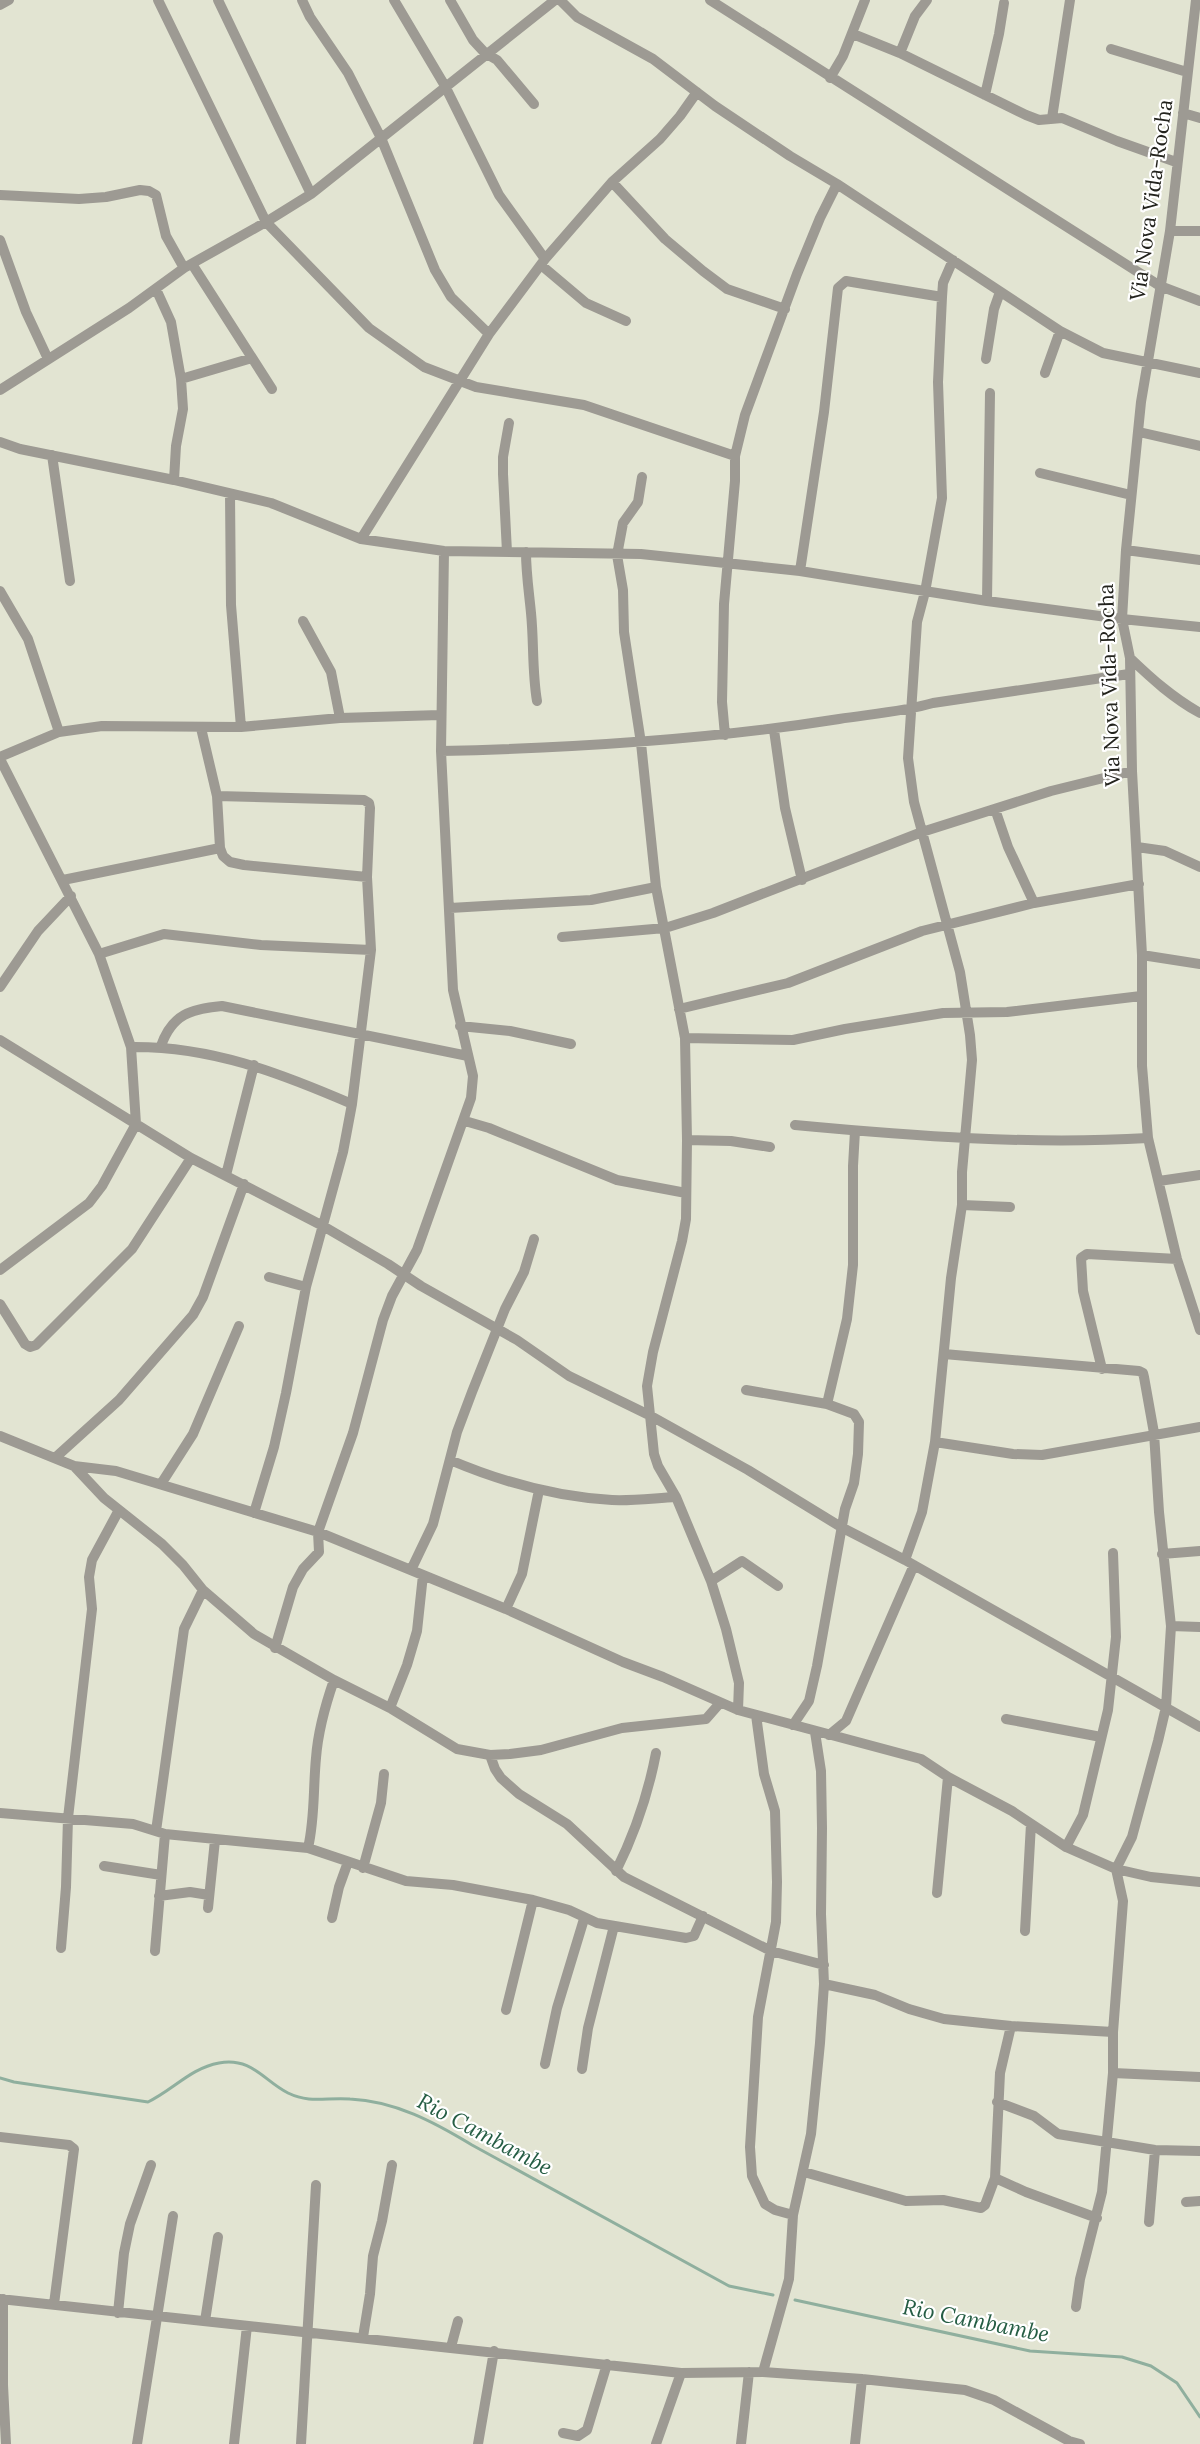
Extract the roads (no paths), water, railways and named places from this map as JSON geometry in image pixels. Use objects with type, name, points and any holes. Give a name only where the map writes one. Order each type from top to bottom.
[{"type":"street","points":[[0,5],[9,0]]},
{"type":"street","points":[[158,0],[266,222],[369,328],[424,367],[476,387],[584,405],[735,456]]},
{"type":"street","points":[[218,0],[311,194]]},
{"type":"street","points":[[302,0],[310,17],[348,72],[381,138],[435,270],[451,297],[489,334]]},
{"type":"street","points":[[394,0],[445,86],[499,195],[543,262],[586,303],[626,321]]},
{"type":"street","points":[[450,0],[466,29],[485,53],[497,60],[534,104]]},
{"type":"street","points":[[0,390],[188,266],[311,194],[428,103],[485,53],[555,0]]},
{"type":"street","points":[[560,0],[577,17],[653,59],[790,156],[837,184],[1060,331],[1102,353],[1200,373]]},
{"type":"street","points":[[710,0],[1160,286],[1200,301]]},
{"type":"street","points":[[900,53],[915,16],[927,0]]},
{"type":"street","points":[[1052,118],[1070,0]]},
{"type":"street","name":"Via Nova Vida-Rocha","points":[[1196,0],[1195,51],[1187,72],[1170,231],[1148,363],[1131,495],[1122,619],[1130,658],[1132,771],[1142,955],[1142,1066],[1148,1138],[1177,1259],[1200,1330]]},
{"type":"street","points":[[830,78],[843,56],[863,1]]},
{"type":"street","points":[[985,95],[1004,3]]},
{"type":"street","points":[[852,34],[900,53],[1040,120],[1052,118],[1071,121],[1117,141],[1176,162]]},
{"type":"street","points":[[1111,49],[1187,72]]},
{"type":"street","points":[[361,539],[489,334],[543,262],[612,182],[660,139],[697,92]]},
{"type":"street","points":[[1183,112],[1200,118]]},
{"type":"street","points":[[612,182],[665,239],[702,271],[727,289],[785,309]]},
{"type":"street","points":[[725,735],[722,664],[724,604],[735,456],[745,415],[820,218],[837,184]]},
{"type":"street","points":[[0,195],[79,199],[106,197],[140,190],[156,195],[166,236],[272,389]]},
{"type":"street","points":[[1170,231],[1200,231]]},
{"type":"street","points":[[0,240],[26,312],[48,359]]},
{"type":"street","points":[[829,1735],[846,1721],[909,1562],[922,1512],[935,1442],[951,1278],[962,1204],[972,1060],[967,1012],[948,925],[910,782],[908,758],[917,622],[925,592],[942,498],[939,382],[942,297],[943,283],[953,260]]},
{"type":"street","points":[[800,572],[822,423],[838,288],[846,281],[942,297]]},
{"type":"street","points":[[156,289],[171,322],[181,379],[183,409],[176,446],[174,480]]},
{"type":"street","points":[[986,359],[994,309],[1000,292]]},
{"type":"street","points":[[1046,373],[1060,331]]},
{"type":"street","points":[[181,379],[252,358]]},
{"type":"street","points":[[987,601],[990,393]]},
{"type":"street","points":[[507,552],[503,457],[509,423]]},
{"type":"street","points":[[1139,432],[1200,446]]},
{"type":"street","points":[[0,442],[52,456],[174,480],[271,503],[361,539],[444,551],[641,555],[800,572],[987,601],[1200,627]]},
{"type":"street","points":[[52,456],[70,580]]},
{"type":"street","points":[[1040,473],[1131,495]]},
{"type":"street","points":[[642,477],[638,502],[623,523],[617,555],[623,590],[624,633],[641,743],[656,887],[685,1038],[687,1140],[682,1241],[647,1379],[654,1454],[658,1466],[676,1497],[711,1581],[726,1629],[738,1683],[738,1710]]},
{"type":"street","points":[[230,494],[231,605],[241,727]]},
{"type":"street","points":[[1126,550],[1200,560]]},
{"type":"street","points":[[275,1648],[293,1587],[303,1569],[319,1552],[318,1532],[353,1433],[382,1320],[417,1250],[452,1147],[465,1121],[471,1098],[472,1076],[453,990],[441,752],[444,551]]},
{"type":"street","points":[[526,552],[533,678],[537,701]]},
{"type":"street","points":[[0,591],[28,639],[59,732]]},
{"type":"street","points":[[303,621],[331,672],[340,718]]},
{"type":"street","points":[[1130,658],[1178,701],[1200,713]]},
{"type":"street","points":[[441,752],[641,743],[774,730],[911,710],[933,703],[1130,674]]},
{"type":"street","points":[[0,1270],[89,1203],[102,1186],[136,1124],[131,1047],[99,954],[0,758],[59,732],[102,726],[241,727],[340,718],[440,715]]},
{"type":"street","points":[[201,728],[217,796],[220,848],[223,856],[230,862],[244,865],[368,877]]},
{"type":"street","points":[[774,730],[785,808],[802,880]]},
{"type":"street","points":[[562,937],[665,928],[713,914],[922,832],[1089,780],[1132,771]]},
{"type":"street","points":[[217,796],[364,800],[369,803],[370,808],[368,877],[371,950],[352,1104],[343,1152],[306,1287],[274,1447],[254,1513]]},
{"type":"street","points":[[995,809],[1008,847],[1034,903]]},
{"type":"street","points":[[1137,847],[1164,851],[1200,867]]},
{"type":"street","points":[[63,880],[220,848]]},
{"type":"street","points":[[679,1009],[788,983],[886,944],[948,925],[1034,903],[1139,884]]},
{"type":"street","points":[[450,908],[591,900],[656,887]]},
{"type":"street","points":[[0,987],[38,931],[71,896]]},
{"type":"street","points":[[99,954],[164,934],[261,945],[371,950]]},
{"type":"street","points":[[1142,955],[1200,964]]},
{"type":"street","points":[[685,1038],[793,1040],[943,1013],[1007,1012],[1141,996]]},
{"type":"street","points":[[161,1046],[172,1023],[184,1014],[199,1008],[222,1006],[468,1056]]},
{"type":"street","points":[[460,1026],[510,1032],[571,1044]]},
{"type":"street","points":[[0,1040],[191,1158],[323,1226],[517,1340],[569,1376],[651,1416],[748,1470],[842,1527],[909,1562],[1200,1727]]},
{"type":"street","points":[[131,1047],[161,1046],[254,1065],[280,1073],[352,1104]]},
{"type":"street","points":[[226,1175],[254,1065]]},
{"type":"street","points":[[465,1121],[617,1180],[686,1193]]},
{"type":"street","points":[[795,1125],[855,1131],[1064,1141],[1148,1138]]},
{"type":"street","points":[[827,1404],[847,1318],[853,1265],[855,1131]]},
{"type":"street","points":[[687,1140],[731,1141],[770,1147]]},
{"type":"street","points":[[0,1304],[25,1344],[30,1347],[36,1345],[132,1249],[191,1158]]},
{"type":"street","points":[[1159,1181],[1200,1175]]},
{"type":"street","points":[[56,1457],[120,1400],[193,1315],[203,1297],[244,1184]]},
{"type":"street","points":[[962,1204],[1010,1207]]},
{"type":"street","points":[[411,1570],[433,1524],[457,1432],[496,1329],[524,1272],[534,1239]]},
{"type":"street","points":[[1102,1369],[1083,1291],[1082,1258],[1087,1254],[1177,1259]]},
{"type":"street","points":[[270,1277],[306,1287]]},
{"type":"street","points":[[162,1484],[193,1434],[239,1326]]},
{"type":"street","points":[[944,1354],[1143,1373],[1154,1433],[1162,1554],[1171,1626],[1166,1707],[1132,1837],[1116,1869],[1123,1902],[1107,2144],[1097,2218],[1080,2279],[1076,2307]]},
{"type":"street","points":[[746,1390],[827,1404],[854,1414],[859,1422],[854,1483],[842,1527],[809,1701],[794,1725]]},
{"type":"street","points":[[935,1442],[1012,1454],[1042,1455],[1154,1433],[1200,1427]]},
{"type":"street","points":[[0,1436],[74,1466],[116,1471],[318,1532],[506,1609],[738,1710],[815,1732],[876,1745],[921,1759],[948,1777],[1012,1811],[1066,1847],[1116,1869],[1151,1877],[1200,1882]]},
{"type":"street","points":[[450,1460],[492,1478],[538,1490],[610,1500],[676,1497]]},
{"type":"street","points":[[74,1466],[104,1498],[162,1544],[203,1590],[245,1628],[275,1648],[390,1708],[457,1749],[490,1755],[541,1750],[622,1728],[706,1719],[720,1703]]},
{"type":"street","points":[[506,1609],[522,1574],[538,1490]]},
{"type":"street","points":[[61,1948],[68,1818],[92,1610],[90,1577],[92,1560],[119,1510]]},
{"type":"street","points":[[1162,1554],[1200,1551]]},
{"type":"street","points":[[1066,1847],[1083,1815],[1113,1676],[1116,1637],[1113,1553]]},
{"type":"street","points":[[711,1581],[741,1561],[778,1586]]},
{"type":"street","points":[[390,1708],[407,1665],[417,1631],[423,1575]]},
{"type":"street","points":[[155,1951],[161,1875],[160,1832],[184,1629],[203,1590]]},
{"type":"street","points":[[1171,1626],[1200,1627]]},
{"type":"street","points":[[308,1848],[312,1831],[318,1736],[334,1680]]},
{"type":"street","points":[[756,1715],[764,1774],[775,1811],[776,1922],[758,2017],[750,2147],[752,2176],[765,2204],[793,2216]]},
{"type":"street","points":[[1006,1719],[1101,1737]]},
{"type":"street","points":[[763,2372],[789,2279],[793,2216],[811,2134],[824,1984],[821,1914],[821,1771],[815,1732]]},
{"type":"street","points":[[616,1871],[640,1818],[656,1753]]},
{"type":"street","points":[[490,1755],[495,1769],[513,1789],[567,1824],[616,1871],[771,1951],[824,1965]]},
{"type":"street","points":[[363,1868],[377,1822],[384,1774]]},
{"type":"street","points":[[938,1893],[948,1777]]},
{"type":"street","points":[[0,1813],[133,1824],[160,1832],[215,1840],[308,1848],[406,1881],[453,1885],[533,1900],[569,1910],[584,1919],[614,1926],[691,1937],[703,1916]]},
{"type":"street","points":[[1025,1931],[1031,1824]]},
{"type":"street","points":[[208,1908],[215,1840]]},
{"type":"street","points":[[332,1918],[348,1862]]},
{"type":"street","points":[[104,1866],[161,1875]]},
{"type":"street","points":[[159,1896],[190,1892],[209,1895]]},
{"type":"street","points":[[507,2010],[533,1900]]},
{"type":"street","points":[[545,2064],[557,2008],[584,1919]]},
{"type":"street","points":[[582,2069],[588,2028],[614,1926]]},
{"type":"street","points":[[824,1984],[875,1995],[909,2009],[944,2019],[1011,2026],[1113,2032]]},
{"type":"street","points":[[804,2172],[906,2201],[942,2200],[981,2208],[985,2205],[995,2178],[1000,2073],[1011,2026]]},
{"type":"street","points":[[1113,2073],[1200,2077]]},
{"type":"street","points":[[997,2102],[1034,2116],[1058,2134],[1107,2144],[1155,2150],[1200,2151]]},
{"type":"street","points":[[0,2136],[69,2145],[74,2149],[54,2304]]},
{"type":"street","points":[[1149,2222],[1155,2150]]},
{"type":"street","points":[[118,2313],[124,2253],[130,2224],[151,2165]]},
{"type":"street","points":[[363,2337],[374,2247],[382,2221],[392,2165]]},
{"type":"street","points":[[995,2178],[1097,2218]]},
{"type":"street","points":[[301,2444],[316,2185]]},
{"type":"street","points":[[1186,2202],[1200,2201]]},
{"type":"street","points":[[137,2444],[173,2216]]},
{"type":"street","points":[[205,2321],[218,2237]]},
{"type":"street","points":[[6,2444],[2,2299],[681,2373],[763,2372],[862,2379],[965,2390],[1002,2404],[1072,2443]]},
{"type":"street","points":[[451,2347],[458,2321]]},
{"type":"street","points":[[234,2444],[247,2326]]},
{"type":"street","points":[[478,2444],[494,2351]]},
{"type":"street","points":[[563,2433],[578,2436],[587,2430],[607,2364]]},
{"type":"street","points":[[741,2444],[749,2372]]},
{"type":"street","points":[[656,2444],[681,2373]]},
{"type":"street","points":[[855,2444],[862,2379]]},
{"type":"waterway","name":"Rio Cambambe","points":[[0,2078],[148,2102],[191,2074],[209,2066],[219,2063],[240,2063],[296,2096],[311,2099],[367,2101],[414,2114],[729,2286],[773,2295]]},
{"type":"waterway","name":"Rio Cambambe","points":[[795,2300],[1030,2351],[1122,2357],[1151,2366],[1177,2383],[1200,2417]]}]
